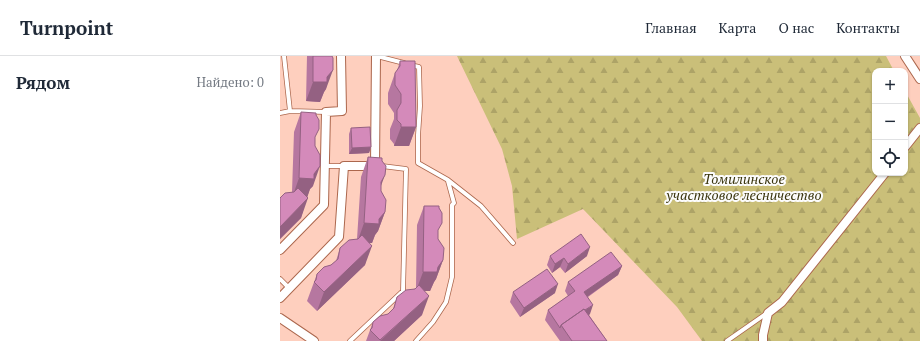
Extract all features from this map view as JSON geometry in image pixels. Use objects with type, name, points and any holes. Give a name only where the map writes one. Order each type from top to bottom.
[{"type":"street","points":[[280,250],[324,205],[326,112],[342,111],[341,56]]},
{"type":"street","points":[[280,298],[339,237],[344,166],[375,166],[376,56]]},
{"type":"street","points":[[906,56],[920,79]]},
{"type":"street","points":[[908,143],[920,128]]},
{"type":"street","points":[[763,341],[768,313],[782,302],[883,176]]},
{"type":"street","points":[[280,318],[314,341]]},
{"type":"lane","points":[[284,56],[290,111]]},
{"type":"lane","points":[[376,56],[419,68],[420,106],[418,163],[448,180],[481,206],[513,243]]},
{"type":"lane","points":[[280,113],[290,111],[326,112]]},
{"type":"lane","points":[[326,166],[344,166]]},
{"type":"lane","points":[[350,341],[403,291],[406,169],[375,166]]},
{"type":"lane","points":[[416,341],[433,322],[446,302],[452,277],[452,205],[454,203],[448,180]]},
{"type":"lane","points":[[280,279],[289,288]]},
{"type":"lane","points":[[727,341],[768,313]]},
{"type":"green space","name":"Томилинское участковое лесничество","points":[[457,56],[886,56],[892,68],[872,68],[872,176],[908,176],[908,96],[920,118],[920,341],[702,341],[677,307],[583,209],[517,239],[512,186],[502,149]]},
{"type":"building","points":[[313,56],[332,56],[333,70],[327,77],[327,82],[313,82]]},
{"type":"building","points":[[400,61],[415,61],[416,127],[401,127],[401,124],[397,120],[397,110],[401,103],[401,94],[395,85],[395,73],[400,66]]},
{"type":"building","points":[[301,112],[316,113],[319,120],[319,129],[315,137],[315,146],[320,155],[320,166],[314,174],[314,179],[299,178]]},
{"type":"building","points":[[370,127],[371,147],[352,148],[351,128]]},
{"type":"building","points":[[368,157],[382,158],[382,161],[386,166],[385,175],[381,182],[381,191],[386,200],[385,212],[379,219],[379,224],[364,223]]},
{"type":"building","points":[[298,188],[308,198],[280,227],[280,198],[285,193],[294,192]]},
{"type":"building","points":[[424,206],[439,206],[442,213],[442,223],[438,230],[438,239],[444,248],[443,260],[438,267],[437,272],[423,272]]},
{"type":"building","points":[[581,234],[590,247],[568,264],[564,258],[555,264],[550,256]]},
{"type":"building","points":[[362,235],[372,246],[324,292],[314,282],[317,274],[324,267],[331,265],[338,259],[340,248],[349,240],[358,239]]},
{"type":"building","points":[[611,252],[622,266],[584,292],[593,305],[585,310],[584,309],[561,325],[560,328],[548,310],[575,291],[568,282]]},
{"type":"building","points":[[547,269],[558,284],[524,308],[513,292]]},
{"type":"building","points":[[419,285],[429,296],[380,340],[370,330],[373,322],[380,316],[388,314],[394,308],[397,297],[406,290],[415,289]]},
{"type":"building","points":[[584,309],[607,341],[572,341],[561,325]]}]
